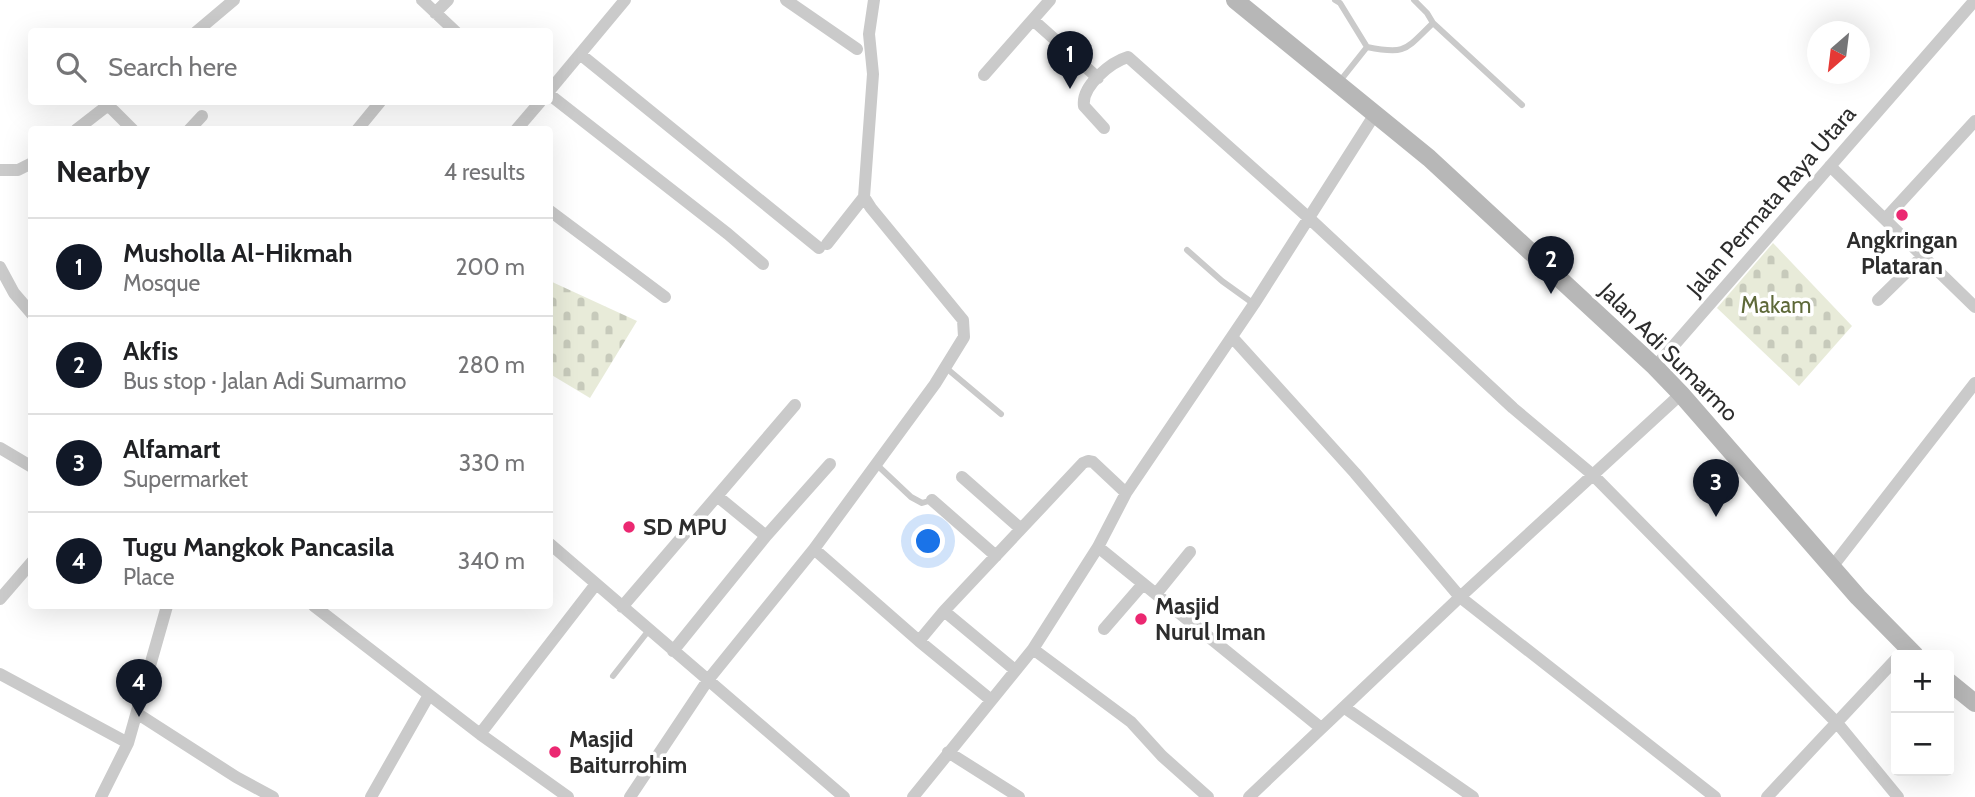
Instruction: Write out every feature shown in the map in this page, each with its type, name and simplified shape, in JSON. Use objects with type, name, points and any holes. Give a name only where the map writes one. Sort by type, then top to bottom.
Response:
[{"type":"main road","name":"Jalan Adi Sumarmo","points":[[1235,0],[1342,78],[1375,114],[1429,158],[1655,367],[1902,650]]},
{"type":"main road","points":[[1954,686],[1975,703]]},
{"type":"street","points":[[201,28],[234,0]]},
{"type":"street","points":[[422,0],[452,28]]},
{"type":"street","points":[[437,28],[448,0]]},
{"type":"street","points":[[553,86],[624,0]]},
{"type":"street","points":[[786,0],[857,49]]},
{"type":"street","points":[[580,54],[823,246],[864,197],[873,74],[869,34],[874,0]]},
{"type":"street","points":[[984,75],[1050,0]]},
{"type":"street","name":"Jalan Permata Raya Utara","points":[[1655,367],[1975,0]]},
{"type":"street","points":[[1033,20],[1098,78]]},
{"type":"street","points":[[1104,128],[1089,113],[1083,101],[1087,91],[1098,78],[1128,57],[1310,219],[1513,408],[1593,475],[1838,724],[1898,797]]},
{"type":"street","points":[[553,97],[763,264]]},
{"type":"street","points":[[81,126],[107,105]]},
{"type":"street","points":[[112,105],[130,126]]},
{"type":"street","points":[[360,126],[378,105]]},
{"type":"street","points":[[519,126],[534,105]]},
{"type":"street","points":[[913,797],[1033,649],[1098,547],[1126,494],[1310,219],[1375,114]]},
{"type":"street","points":[[193,126],[202,116]]},
{"type":"street","points":[[1885,219],[1975,121]]},
{"type":"street","points":[[1830,166],[1975,307]]},
{"type":"street","points":[[3,167],[28,167]]},
{"type":"street","points":[[630,797],[708,680],[814,549],[945,368],[964,337],[962,320],[864,197]]},
{"type":"street","points":[[553,213],[665,297]]},
{"type":"street","points":[[1878,300],[1923,256]]},
{"type":"street","points":[[0,267],[14,293],[28,309]]},
{"type":"street","points":[[1232,337],[1355,473],[1460,597],[1529,654],[1716,797]]},
{"type":"street","points":[[1832,567],[1975,383]]},
{"type":"street","points":[[1250,797],[1460,597],[1681,394]]},
{"type":"street","points":[[622,607],[795,405]]},
{"type":"street","points":[[0,448],[28,465]]},
{"type":"street","points":[[919,641],[1083,463],[1093,462],[1126,494]]},
{"type":"street","points":[[673,651],[766,536],[830,464]]},
{"type":"street","points":[[962,477],[1021,529]]},
{"type":"street","points":[[717,496],[766,536]]},
{"type":"street","points":[[932,500],[996,556]]},
{"type":"street","points":[[553,547],[844,797]]},
{"type":"street","points":[[1098,547],[1321,728]]},
{"type":"street","points":[[814,549],[991,700]]},
{"type":"street","points":[[1156,594],[1190,552]]},
{"type":"street","points":[[0,599],[28,567]]},
{"type":"street","points":[[480,734],[596,584]]},
{"type":"street","points":[[1104,629],[1143,584]]},
{"type":"street","points":[[101,797],[128,743],[166,609]]},
{"type":"street","points":[[318,609],[480,734],[568,797]]},
{"type":"street","points":[[944,611],[1015,670]]},
{"type":"street","points":[[1033,649],[1132,722],[1162,756],[1208,797]]},
{"type":"street","points":[[1768,797],[1891,669]]},
{"type":"street","points":[[0,674],[128,743]]},
{"type":"street","points":[[371,797],[429,695]]},
{"type":"street","points":[[1345,708],[1473,797]]},
{"type":"street","points":[[138,713],[236,777],[273,797]]},
{"type":"street","points":[[948,752],[1019,797]]},
{"type":"lane","points":[[1414,0],[1433,23],[1522,105]]},
{"type":"lane","points":[[1339,1],[1367,47],[1396,52],[1408,47],[1433,23]]},
{"type":"lane","points":[[1342,78],[1367,47]]},
{"type":"lane","points":[[1187,250],[1222,281],[1254,304]]},
{"type":"lane","points":[[945,368],[1001,414]]},
{"type":"lane","points":[[876,464],[911,497],[922,503],[932,500]]},
{"type":"lane","points":[[613,676],[649,630]]},
{"type":"green space","name":"Makam","points":[[1773,243],[1852,326],[1799,386],[1717,308]]},
{"type":"green space","points":[[553,282],[637,321],[590,398],[553,376]]},
{"type":"place","name":"Musholla Al-Hikmah","points":[[1070,89]]},
{"type":"place","name":"Angkringan Plataran","points":[[1902,215]]},
{"type":"place","name":"Akfis","points":[[1551,294]]},
{"type":"place","name":"Alfamart","points":[[1716,517]]},
{"type":"place","name":"SD MPU","points":[[629,527]]},
{"type":"place","name":"Masjid Nurul Iman","points":[[1141,619]]},
{"type":"place","name":"Tugu Mangkok Pancasila","points":[[139,717]]},
{"type":"place","name":"Masjid Baiturrohim","points":[[555,752]]}]
